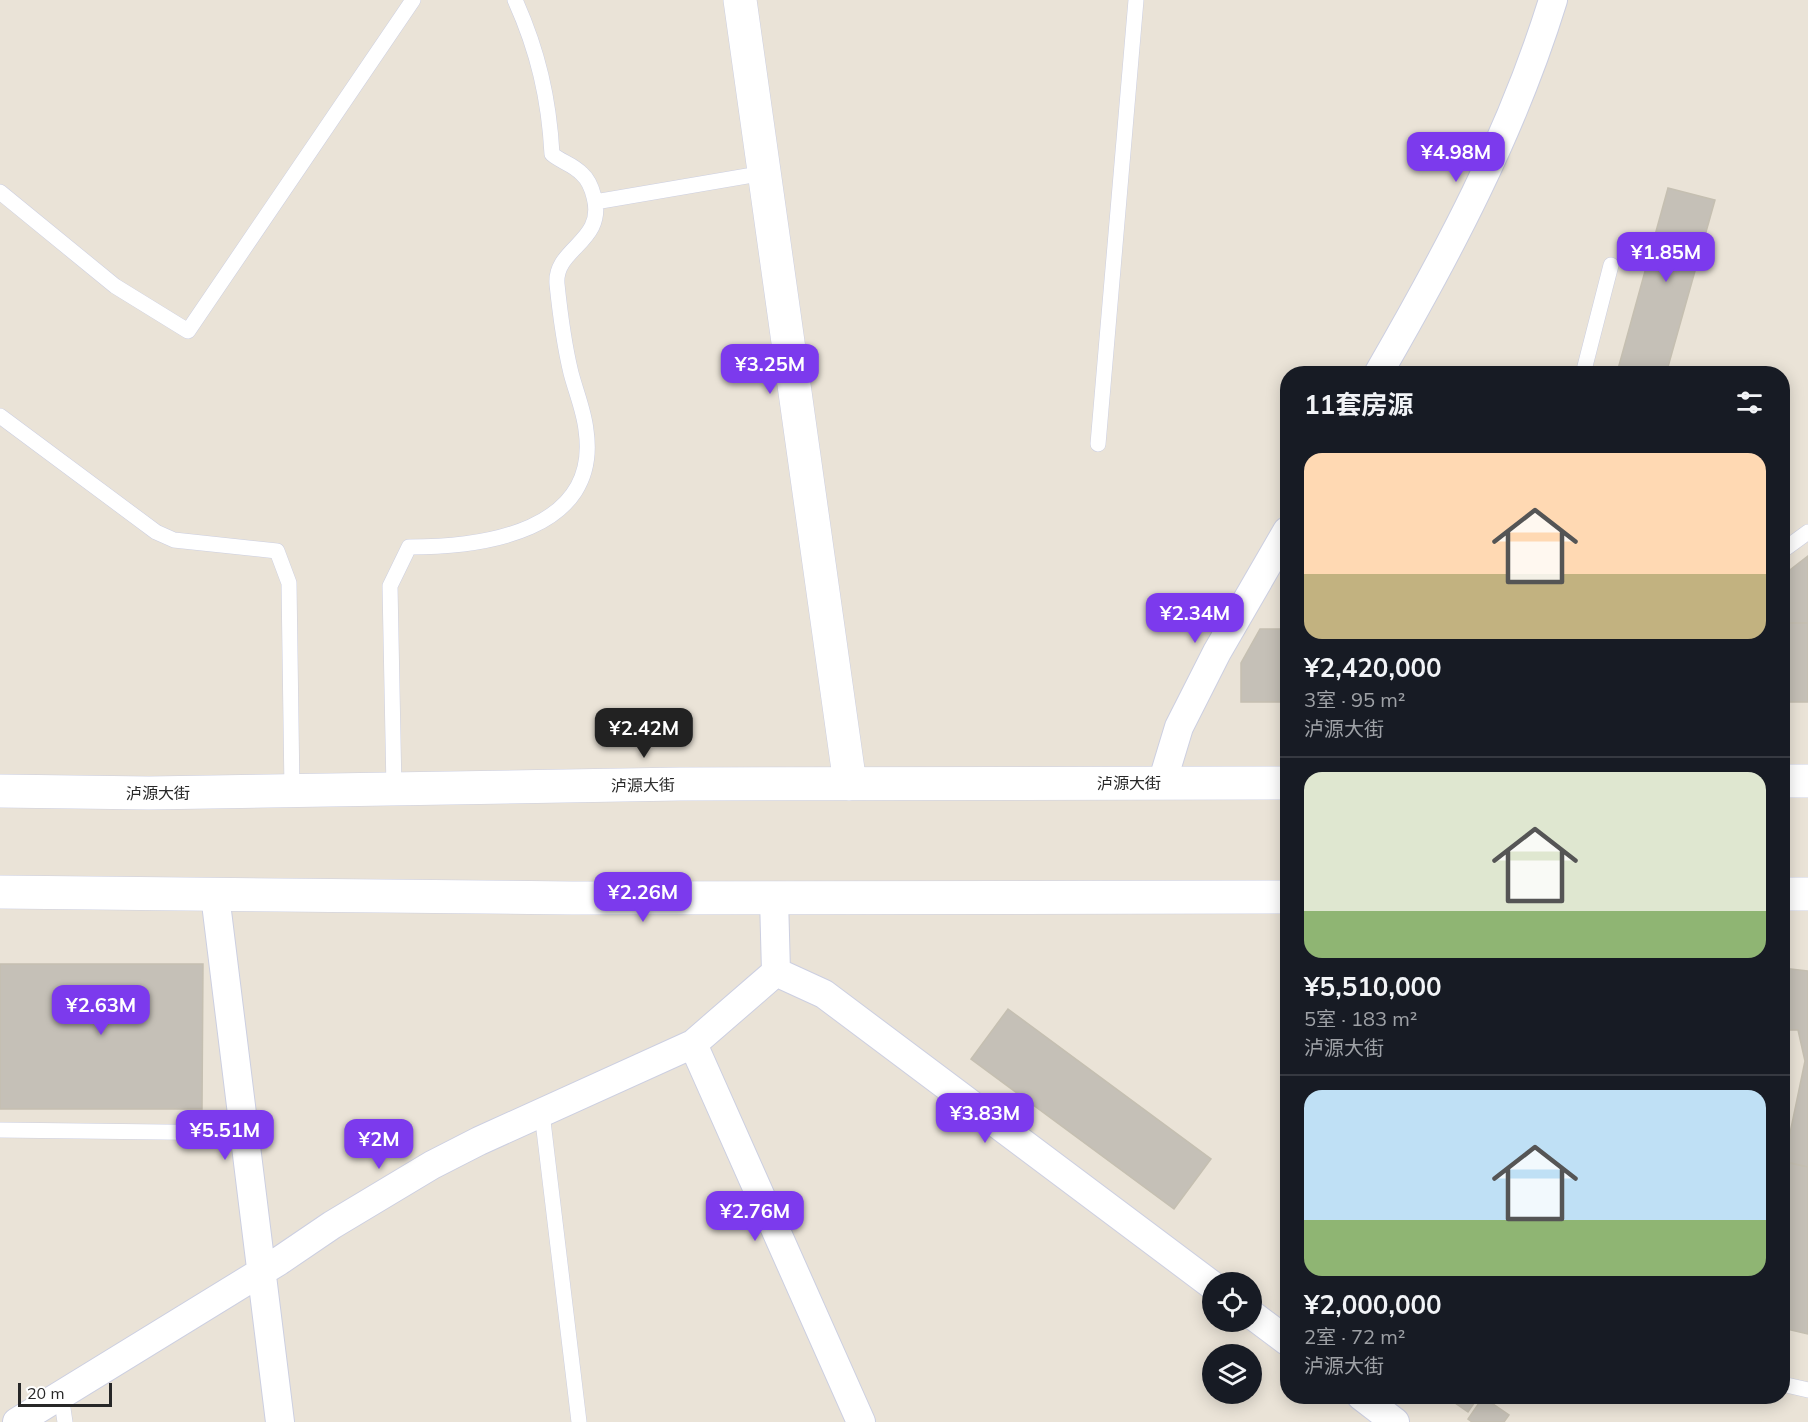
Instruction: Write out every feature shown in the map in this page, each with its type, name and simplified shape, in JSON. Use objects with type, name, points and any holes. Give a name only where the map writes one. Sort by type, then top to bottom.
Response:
[{"type":"main road","points":[[740,0],[850,784]]},
{"type":"main road","points":[[1790,781],[1808,781]]},
{"type":"main road","name":"泸源大街","points":[[0,791],[149,793],[850,784],[1280,783]]},
{"type":"main road","points":[[0,892],[774,898],[1280,897]]},
{"type":"main road","points":[[1790,894],[1808,894]]},
{"type":"street","points":[[1382,366],[1470,209],[1518,101],[1553,0]]},
{"type":"street","points":[[1162,783],[1179,727],[1217,652],[1280,543]]},
{"type":"street","points":[[215,895],[280,1422]]},
{"type":"street","points":[[774,898],[776,972]]},
{"type":"street","points":[[17,1422],[63,1408],[262,1271],[332,1225],[432,1165],[693,1044],[776,972]]},
{"type":"street","points":[[776,972],[824,994],[1202,1278]]},
{"type":"street","points":[[693,1044],[861,1422]]},
{"type":"street","points":[[1262,1322],[1280,1336]]},
{"type":"street","points":[[1371,1404],[1395,1422]]},
{"type":"lane","points":[[0,192],[115,286],[188,331],[413,0]]},
{"type":"lane","points":[[394,789],[390,586],[409,547],[475,543],[526,531],[543,523],[568,499],[584,466],[586,430],[571,371],[556,275],[566,256],[581,244],[592,228],[595,202],[584,176],[574,166],[552,154],[543,75],[531,37],[515,0]]},
{"type":"lane","points":[[1098,444],[1136,0]]},
{"type":"lane","points":[[595,202],[765,174]]},
{"type":"lane","points":[[1585,366],[1611,265]]},
{"type":"lane","points":[[0,416],[156,532],[174,540],[277,550],[289,583],[292,791]]},
{"type":"lane","points":[[1790,545],[1808,532]]},
{"type":"lane","points":[[542,1113],[579,1422]]},
{"type":"lane","points":[[0,1130],[244,1133]]},
{"type":"lane","points":[[1790,1386],[1808,1390]]},
{"type":"building","points":[[1668,188],[1715,200],[1668,366],[1619,366]]},
{"type":"building","points":[[1808,556],[1808,623],[1790,623],[1790,570]]},
{"type":"building","points":[[1790,623],[1808,623],[1808,702],[1790,702]]},
{"type":"building","points":[[1260,629],[1280,629],[1280,702],[1241,702],[1241,663]]},
{"type":"building","points":[[0,964],[203,964],[202,1109],[0,1109]]},
{"type":"building","points":[[1790,969],[1808,971],[1808,1167],[1790,1163],[1790,1133],[1805,1061],[1798,1030],[1790,1030]]},
{"type":"building","points":[[1008,1009],[1211,1159],[1174,1209],[971,1059]]},
{"type":"building","points":[[1790,1163],[1808,1167],[1808,1334],[1790,1330]]},
{"type":"building","points":[[1456,1404],[1474,1404],[1468,1412]]},
{"type":"building","points":[[1478,1404],[1493,1404],[1509,1415],[1504,1422],[1472,1422],[1468,1419]]}]
